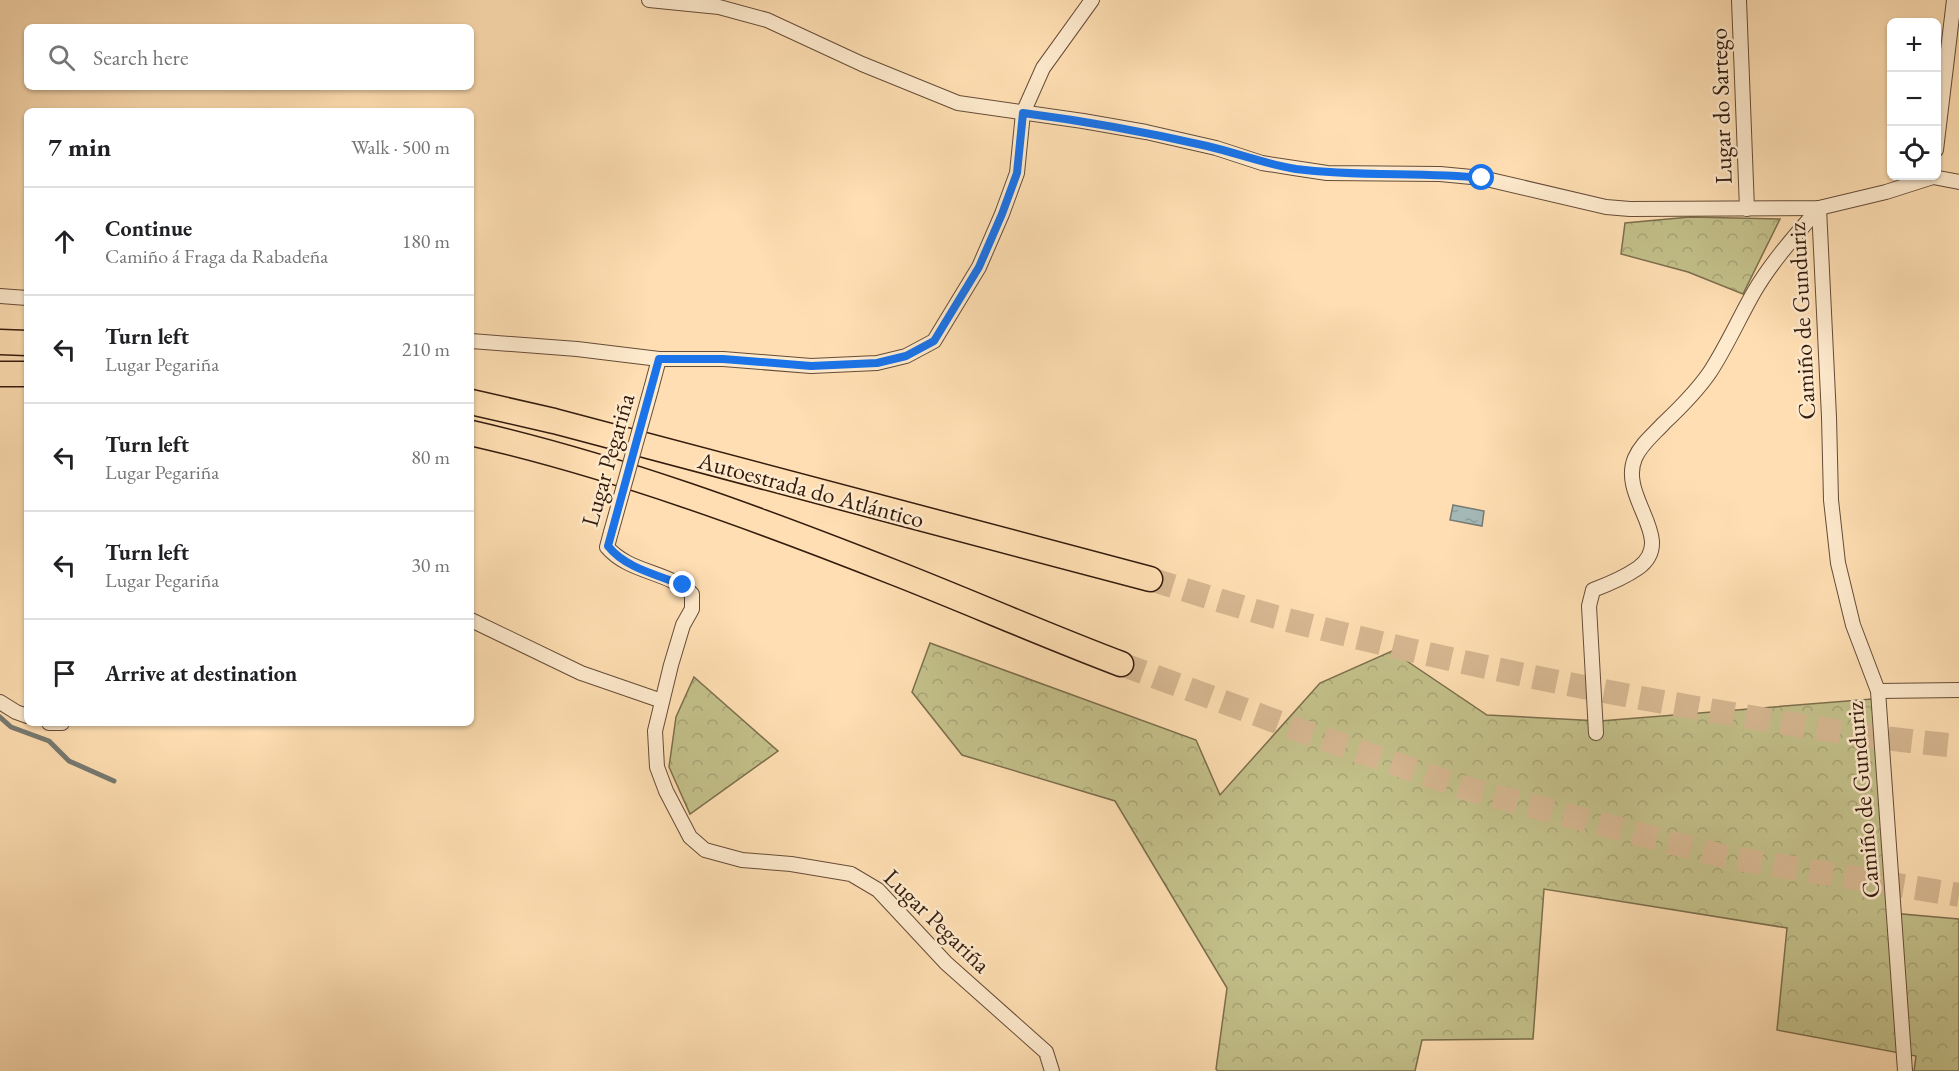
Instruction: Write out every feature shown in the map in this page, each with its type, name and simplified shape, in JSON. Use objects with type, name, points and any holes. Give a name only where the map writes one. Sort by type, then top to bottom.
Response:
[{"type":"highway","points":[[0,342],[24,343]]},
{"type":"highway","points":[[0,374],[24,374]]},
{"type":"highway","name":"Autoestrada do Atlántico","points":[[474,403],[1150,579]]},
{"type":"highway","name":"Autoestrada do Atlántico","points":[[474,434],[534,447],[685,495],[893,572],[1121,664]]},
{"type":"street","points":[[649,0],[718,8],[766,20],[862,64],[958,103],[1146,132],[1216,148],[1262,163],[1294,168],[1327,172],[1440,174],[1482,178],[1614,207],[1819,208],[1886,192],[1922,180]]},
{"type":"street","points":[[474,341],[659,359],[723,359],[811,366],[877,363],[906,356],[934,341],[979,267],[1002,214],[1017,173],[1023,113],[1043,68],[1092,0]]},
{"type":"street","name":"Lugar do Sartego","points":[[1739,0],[1747,209]]},
{"type":"street","points":[[1939,126],[1954,0]]},
{"type":"street","points":[[1941,178],[1959,182]]},
{"type":"street","points":[[1596,734],[1590,597],[1593,590],[1640,567],[1652,547],[1653,536],[1631,482],[1631,469],[1636,456],[1648,440],[1692,395],[1710,371],[1756,290],[1788,243],[1819,208]]},
{"type":"street","name":"Camiño de Gunduriz","points":[[1819,208],[1831,500],[1838,563],[1853,625],[1878,691],[1905,1071]]},
{"type":"street","points":[[0,296],[24,298]]},
{"type":"street","name":"Lugar Pegariña","points":[[659,359],[608,546],[626,563],[683,585],[692,594],[692,609],[683,626],[655,731],[657,767],[666,791],[690,837],[705,850],[742,860],[791,864],[851,874],[878,890],[946,963],[1046,1052],[1052,1071]]},
{"type":"street","points":[[474,621],[581,674],[662,701]]},
{"type":"street","points":[[1878,691],[1959,690]]},
{"type":"street","points":[[0,702],[24,715]]},
{"type":"green space","points":[[1690,217],[1780,219],[1743,294],[1688,272],[1621,254],[1625,223]]},
{"type":"green space","points":[[930,643],[1196,740],[1220,795],[1320,683],[1392,651],[1487,715],[1600,721],[1872,699],[1891,913],[1959,919],[1959,1071],[1914,1071],[1916,1056],[1777,1030],[1787,928],[1544,889],[1533,1039],[1422,1040],[1415,1071],[1218,1071],[1216,1069],[1227,988],[1115,801],[962,755],[912,692]]},
{"type":"green space","points":[[694,677],[778,751],[690,814],[669,767],[676,717]]},
{"type":"water","points":[[1453,505],[1484,511],[1482,526],[1450,520]]},
{"type":"waterway","points":[[0,717],[11,727],[49,741],[69,761],[114,781]]},
{"type":"tunnel","points":[[1150,579],[1331,631],[1553,681],[1810,727],[1959,746]]},
{"type":"tunnel","points":[[1121,664],[1310,734],[1468,789],[1726,857],[1959,895]]},
{"type":"route","points":[[683,585],[626,563],[608,546],[659,359],[723,359],[811,366],[877,363],[906,356],[934,341],[979,267],[1002,214],[1017,173],[1023,113],[1146,132],[1216,148],[1262,163],[1294,168],[1327,172],[1440,174],[1482,178]]}]
